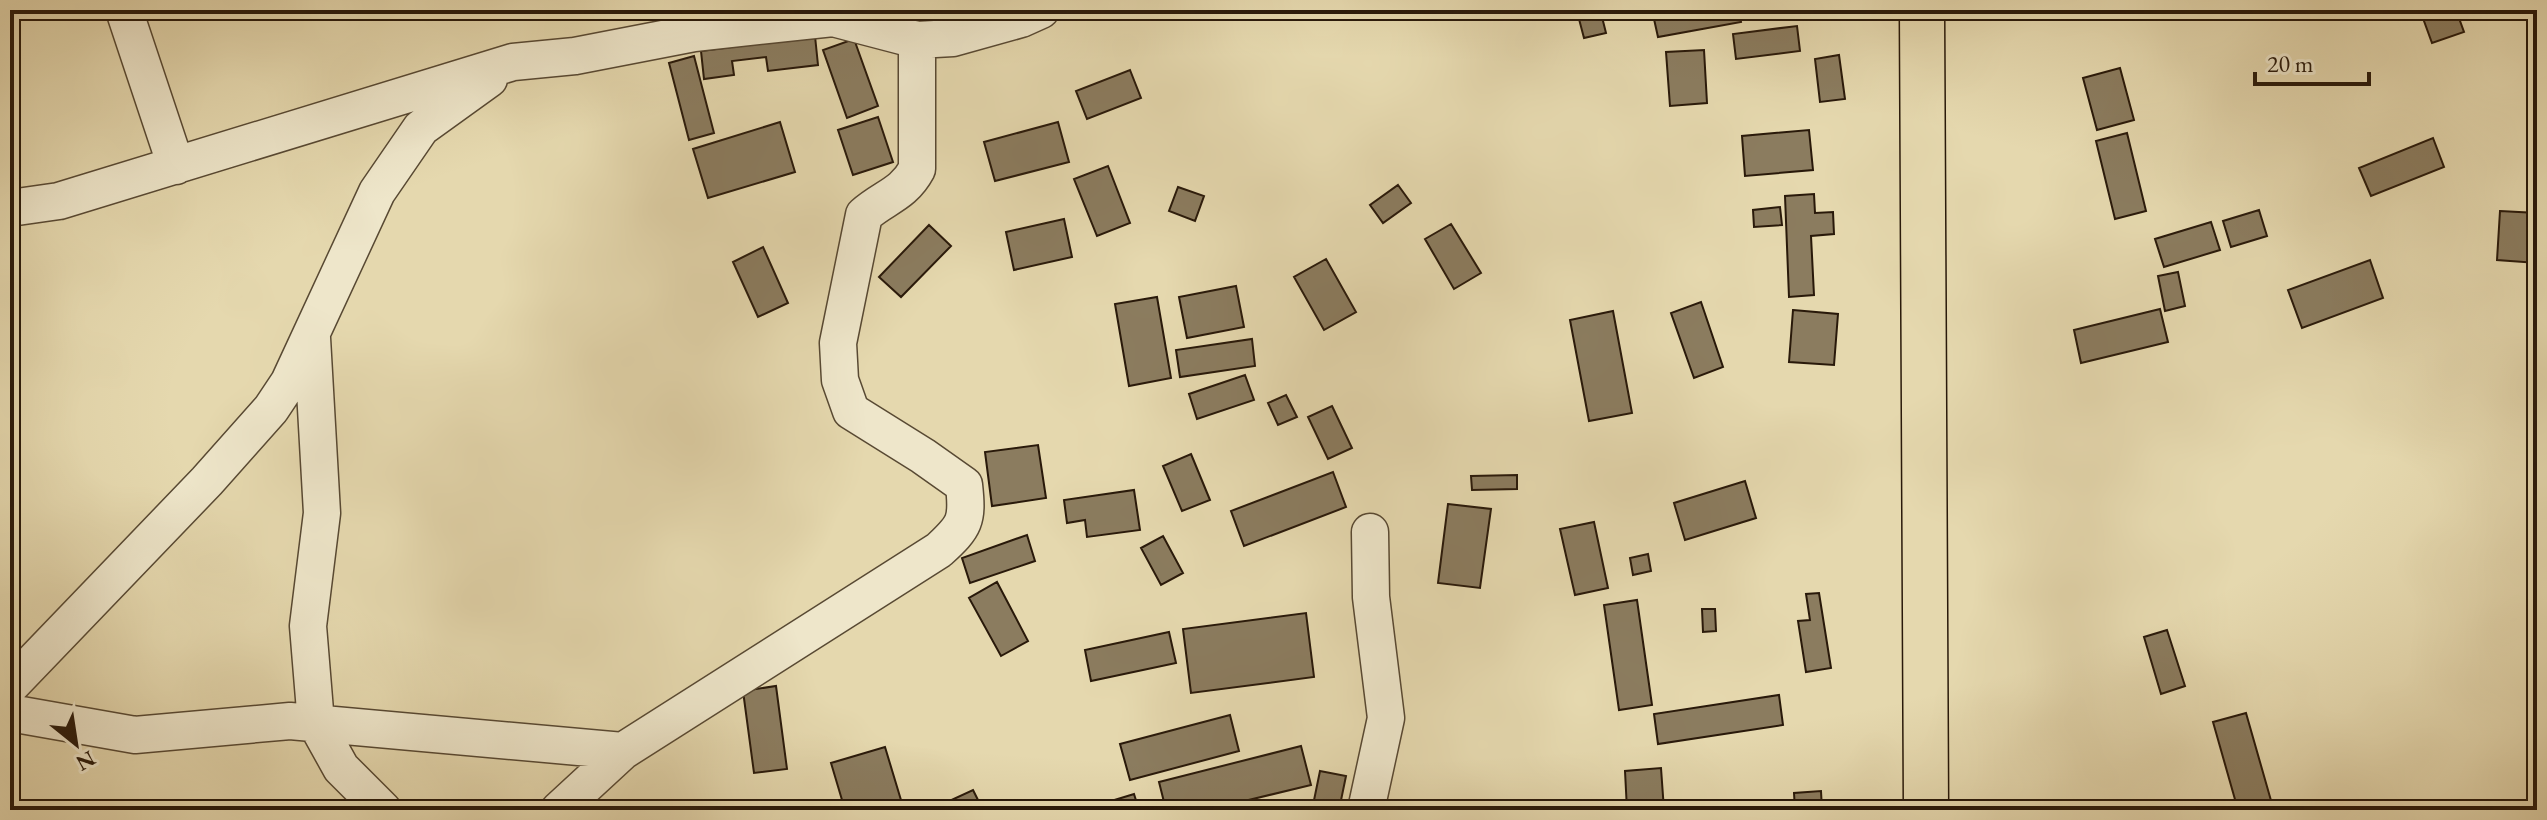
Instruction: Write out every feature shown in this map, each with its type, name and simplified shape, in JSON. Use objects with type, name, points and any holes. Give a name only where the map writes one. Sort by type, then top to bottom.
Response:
[{"type":"main road","points":[[1922,10],[1926,810]]},
{"type":"street","points":[[124,10],[176,166]]},
{"type":"street","points":[[10,208],[59,201],[513,62],[575,56],[694,33],[833,18],[917,40],[953,38],[1021,19],[1041,10]]},
{"type":"street","points":[[559,810],[623,751],[939,550],[961,530],[966,508],[964,485],[851,411],[840,380],[838,343],[864,215],[908,185],[917,169],[917,40]]},
{"type":"street","points":[[10,686],[207,481],[271,409],[289,382],[377,192],[421,128],[513,62]]},
{"type":"street","points":[[312,333],[322,513],[308,626],[316,723],[341,768],[383,810]]},
{"type":"street","points":[[1366,810],[1386,718],[1371,597],[1370,532]]},
{"type":"street","points":[[10,713],[135,735],[290,721],[623,751]]},
{"type":"building","points":[[1652,10],[1739,10],[1741,22],[1658,37]]},
{"type":"building","points":[[2420,10],[2456,10],[2464,32],[2432,43]]},
{"type":"building","points":[[1601,13],[1606,33],[1584,38],[1579,19]]},
{"type":"building","points":[[1797,26],[1800,51],[1736,59],[1733,34]]},
{"type":"building","points":[[815,36],[818,65],[768,71],[766,57],[732,61],[734,75],[704,79],[701,51]]},
{"type":"building","points":[[854,39],[878,106],[847,118],[823,50]]},
{"type":"building","points":[[1704,50],[1707,103],[1670,106],[1666,52]]},
{"type":"building","points":[[1839,55],[1845,99],[1820,102],[1815,59]]},
{"type":"building","points":[[694,56],[714,133],[689,140],[669,63]]},
{"type":"building","points":[[2120,68],[2134,120],[2097,130],[2083,78]]},
{"type":"building","points":[[1130,70],[1141,98],[1087,119],[1076,91]]},
{"type":"building","points":[[878,117],[893,162],[853,175],[838,130]]},
{"type":"building","points":[[780,122],[795,172],[708,198],[693,149]]},
{"type":"building","points":[[1058,122],[1069,162],[995,181],[984,142]]},
{"type":"building","points":[[1809,130],[1813,170],[1745,176],[1742,136]]},
{"type":"building","points":[[2127,133],[2146,211],[2115,219],[2096,141]]},
{"type":"building","points":[[2433,138],[2444,167],[2371,196],[2359,168]]},
{"type":"building","points":[[1108,166],[1130,223],[1097,236],[1074,179]]},
{"type":"building","points":[[1398,185],[1411,203],[1383,223],[1370,205]]},
{"type":"building","points":[[1178,187],[1204,196],[1195,221],[1169,211]]},
{"type":"building","points":[[1814,194],[1815,213],[1833,212],[1834,234],[1811,236],[1814,295],[1789,297],[1785,196]]},
{"type":"building","points":[[1780,207],[1782,225],[1754,227],[1753,210]]},
{"type":"building","points":[[2259,210],[2267,236],[2231,247],[2223,221]]},
{"type":"building","points":[[2500,211],[2537,213],[2537,263],[2497,260]]},
{"type":"building","points":[[1064,219],[1072,257],[1014,270],[1006,232]]},
{"type":"building","points":[[2211,222],[2220,250],[2164,267],[2155,239]]},
{"type":"building","points":[[1451,224],[1481,273],[1454,289],[1425,239]]},
{"type":"building","points":[[929,225],[951,246],[901,297],[879,277]]},
{"type":"building","points":[[763,247],[788,303],[758,317],[733,262]]},
{"type":"building","points":[[1326,259],[1356,312],[1324,330],[1294,277]]},
{"type":"building","points":[[2370,260],[2383,298],[2302,328],[2288,290]]},
{"type":"building","points":[[2178,272],[2185,306],[2165,311],[2158,276]]},
{"type":"building","points":[[1236,286],[1244,327],[1187,338],[1179,297]]},
{"type":"building","points":[[1157,297],[1171,378],[1129,386],[1115,304]]},
{"type":"building","points":[[1701,302],[1723,367],[1694,378],[1671,313]]},
{"type":"building","points":[[2160,309],[2168,342],[2081,363],[2074,330]]},
{"type":"building","points":[[1793,310],[1838,314],[1834,365],[1789,362]]},
{"type":"building","points":[[1613,311],[1632,413],[1589,421],[1570,320]]},
{"type":"building","points":[[1252,339],[1255,366],[1180,377],[1176,350]]},
{"type":"building","points":[[1245,375],[1254,400],[1197,419],[1189,394]]},
{"type":"building","points":[[1286,395],[1297,417],[1278,425],[1268,403]]},
{"type":"building","points":[[1332,406],[1352,448],[1328,459],[1308,417]]},
{"type":"building","points":[[1038,445],[1046,498],[992,506],[985,452]]},
{"type":"building","points":[[1191,454],[1210,500],[1182,511],[1163,466]]},
{"type":"building","points":[[1333,472],[1346,507],[1244,546],[1231,511]]},
{"type":"building","points":[[1517,475],[1517,489],[1472,490],[1471,476]]},
{"type":"building","points":[[1745,481],[1756,518],[1685,540],[1674,503]]},
{"type":"building","points":[[1134,490],[1140,530],[1087,537],[1085,520],[1067,523],[1064,500]]},
{"type":"building","points":[[1448,504],[1491,509],[1480,588],[1438,583]]},
{"type":"building","points":[[1594,522],[1608,588],[1575,595],[1560,529]]},
{"type":"building","points":[[1027,535],[1035,561],[970,583],[962,558]]},
{"type":"building","points":[[1163,536],[1183,573],[1161,585],[1141,548]]},
{"type":"building","points":[[1648,554],[1651,571],[1633,575],[1630,558]]},
{"type":"building","points":[[997,582],[1028,641],[1001,656],[969,598]]},
{"type":"building","points":[[1819,593],[1831,668],[1806,672],[1798,621],[1810,620],[1806,594]]},
{"type":"building","points":[[1637,600],[1652,705],[1619,710],[1604,605]]},
{"type":"building","points":[[1702,609],[1715,609],[1716,631],[1703,632]]},
{"type":"building","points":[[1306,613],[1314,677],[1191,693],[1183,629]]},
{"type":"building","points":[[2167,630],[2185,686],[2161,694],[2144,637]]},
{"type":"building","points":[[1169,632],[1176,663],[1091,681],[1085,650]]},
{"type":"building","points":[[776,686],[787,769],[754,773],[743,691]]},
{"type":"building","points":[[1779,695],[1783,725],[1658,744],[1654,714]]},
{"type":"building","points":[[2246,713],[2272,804],[2238,810],[2213,722]]},
{"type":"building","points":[[1230,715],[1239,751],[1130,780],[1120,744]]},
{"type":"building","points":[[1301,746],[1311,785],[1207,810],[1166,810],[1159,782]]},
{"type":"building","points":[[885,747],[904,810],[845,810],[831,763]]},
{"type":"building","points":[[1661,768],[1664,810],[1627,810],[1625,771]]},
{"type":"building","points":[[1320,771],[1346,776],[1339,810],[1312,810]]},
{"type":"building","points":[[973,790],[983,810],[950,810],[947,802]]},
{"type":"building","points":[[1821,791],[1822,810],[1795,810],[1794,793]]},
{"type":"building","points":[[1134,794],[1139,810],[1111,810],[1108,802]]},
{"type":"building","points":[[1309,803],[1310,810],[1258,810]]}]
